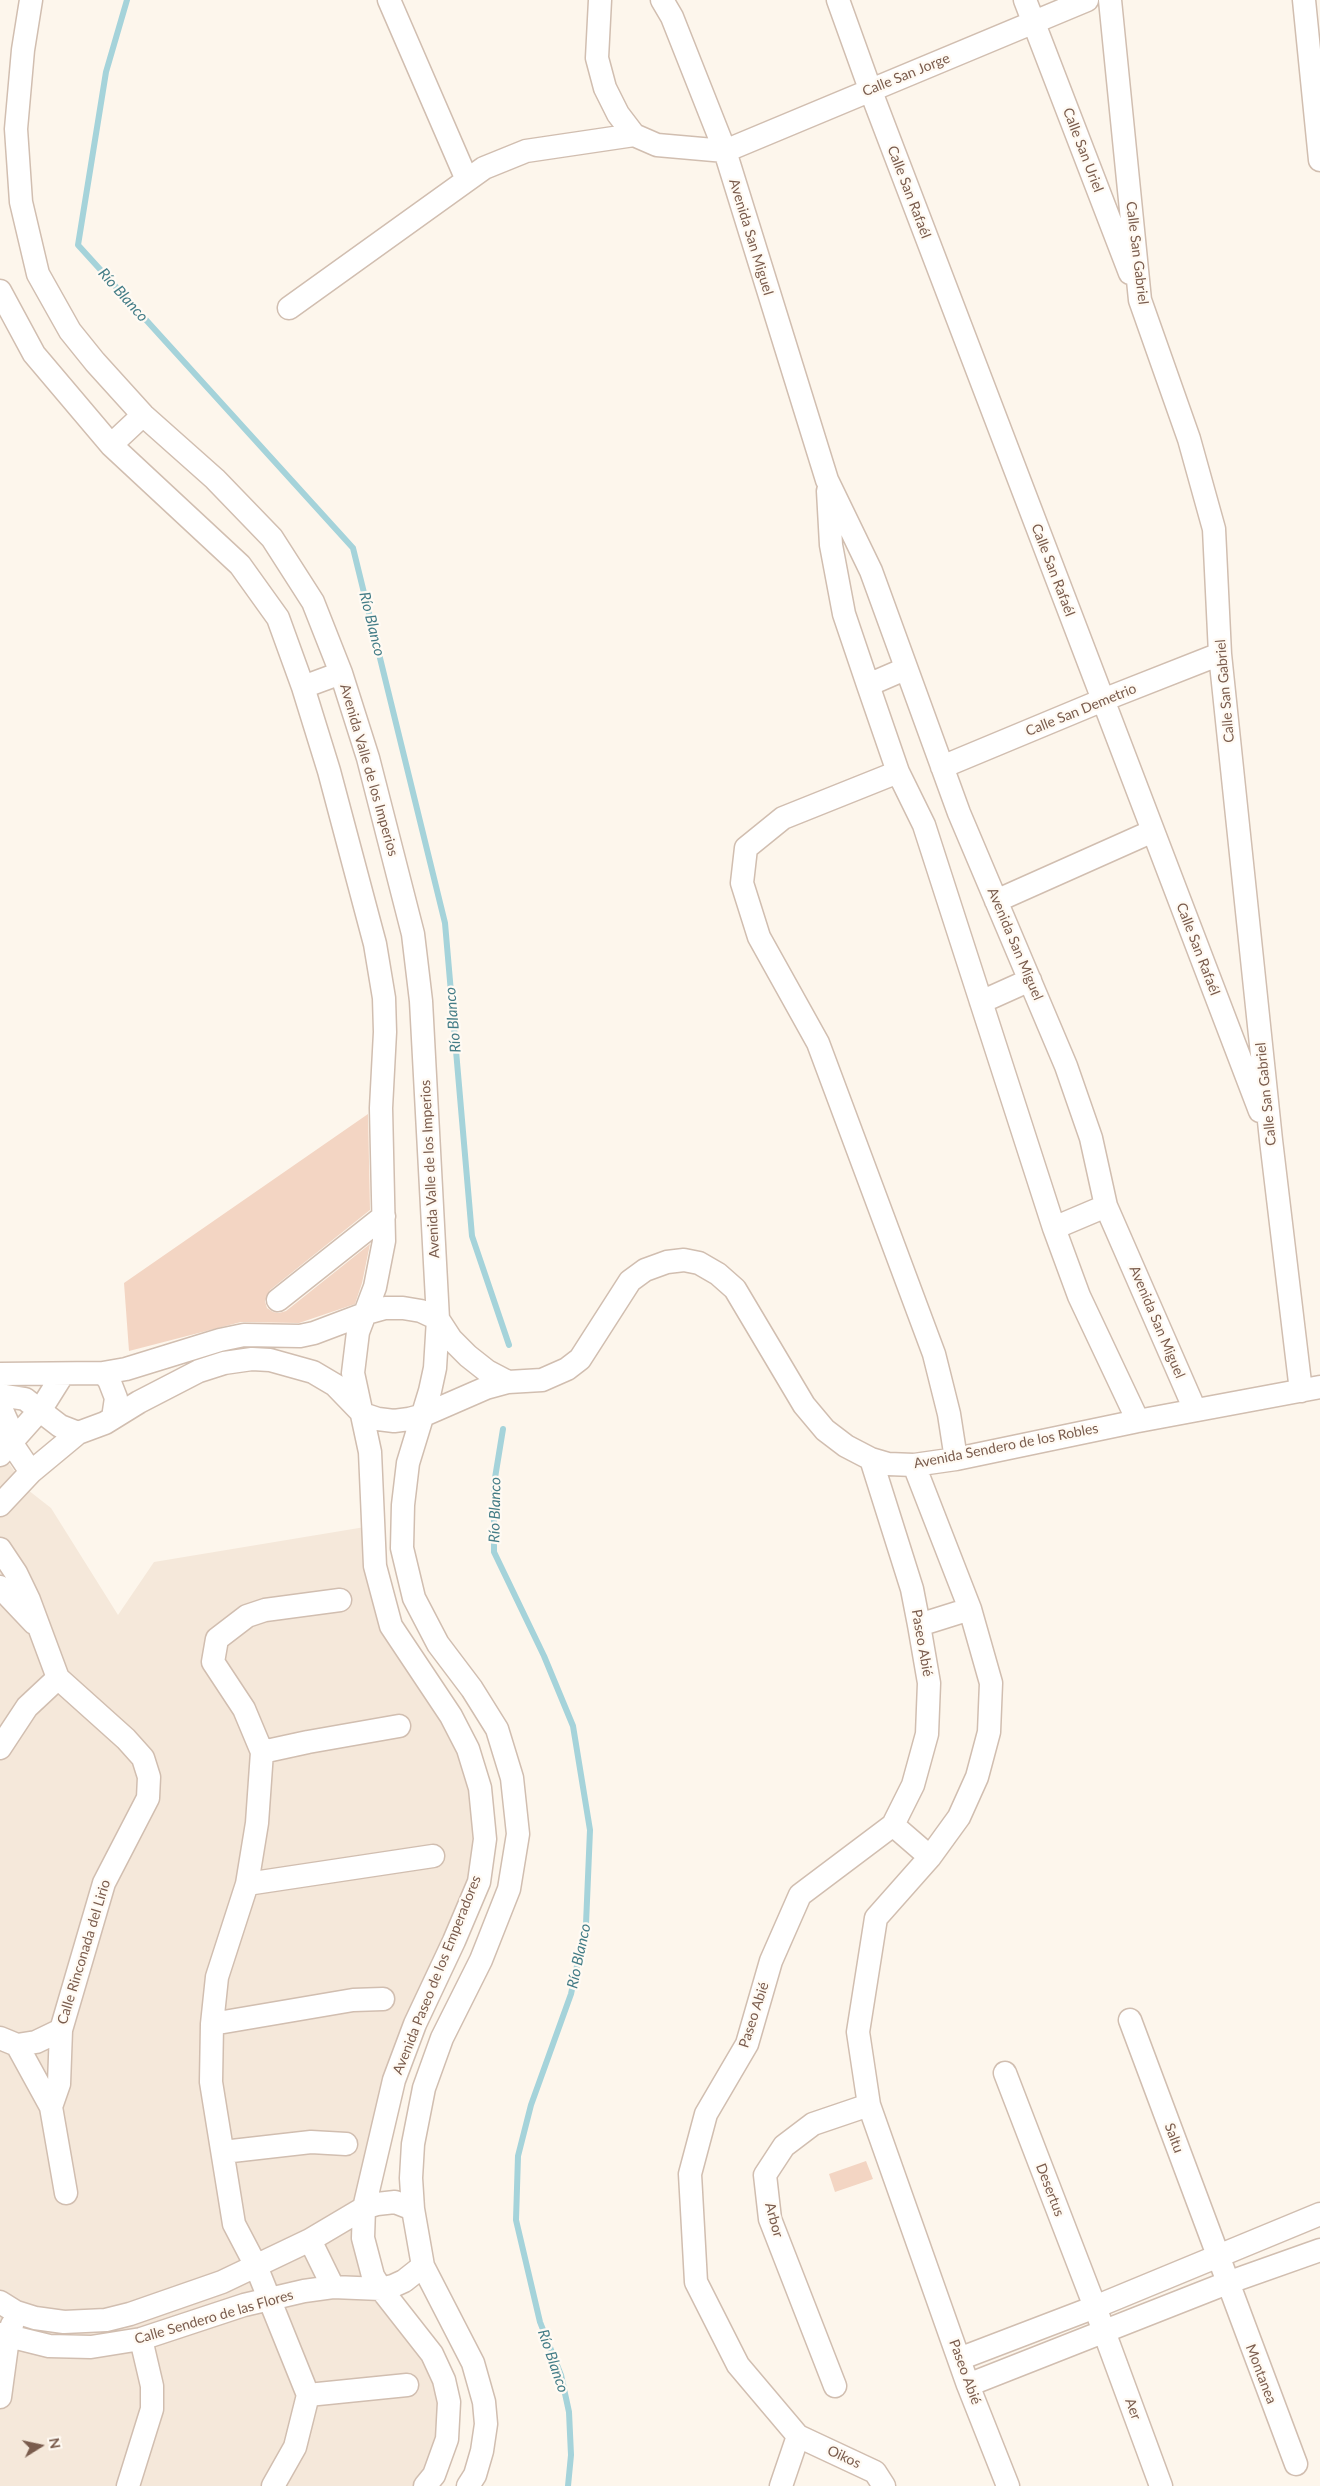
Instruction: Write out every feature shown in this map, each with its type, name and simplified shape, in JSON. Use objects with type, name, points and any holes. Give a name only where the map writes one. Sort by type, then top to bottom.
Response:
[{"type":"street","name":"Avenida Valle de los Imperios","points":[[31,0],[23,50],[16,129],[21,202],[38,274],[70,331],[95,362],[144,415],[215,479],[272,538],[314,602],[341,673],[368,758],[413,934],[421,1002],[438,1319]]},
{"type":"street","points":[[389,0],[467,180]]},
{"type":"street","points":[[600,0],[597,58],[605,88],[618,114],[634,135],[657,145],[725,151]]},
{"type":"street","name":"Avenida San Miguel","points":[[662,0],[672,17],[725,151],[827,480],[871,571],[905,669],[959,813],[1066,1066],[1088,1129],[1106,1206],[1195,1410]]},
{"type":"street","name":"Calle San Rafaél","points":[[838,0],[870,89],[1271,1140]]},
{"type":"street","name":"Calle San Uriel","points":[[1025,0],[1140,300]]},
{"type":"street","name":"Calle San Jorge","points":[[725,151],[1087,0]]},
{"type":"street","name":"Calle San Gabriel","points":[[1110,0],[1140,300],[1189,439],[1214,529],[1220,654],[1271,1140],[1311,1389]]},
{"type":"street","points":[[1304,0],[1320,160]]},
{"type":"street","points":[[289,308],[484,168],[526,151],[634,135]]},
{"type":"street","points":[[0,291],[34,354],[112,445],[240,565],[278,618],[303,686],[360,886],[375,944],[384,998],[385,1032],[380,1115],[384,1216],[381,1265],[367,1312]]},
{"type":"street","points":[[112,445],[144,415]]},
{"type":"street","name":"Avenida San Miguel","points":[[827,480],[831,545],[844,614],[898,772],[924,825],[1054,1228],[1080,1296],[1138,1421]]},
{"type":"street","name":"Calle San Demetrio","points":[[942,767],[1220,654]]},
{"type":"street","points":[[868,685],[905,669]]},
{"type":"street","points":[[303,686],[341,673]]},
{"type":"street","points":[[898,772],[783,818],[746,848],[742,883],[759,937],[818,1043],[934,1354],[950,1414],[956,1459]]},
{"type":"street","points":[[924,825],[959,813]]},
{"type":"street","points":[[996,901],[1152,831]]},
{"type":"street","points":[[981,1002],[1030,980]]},
{"type":"street","points":[[1054,1228],[1106,1206]]},
{"type":"street","points":[[278,1300],[384,1216]]},
{"type":"street","name":"Avenida Sendero de los Robles","points":[[363,1414],[378,1419],[394,1421],[424,1415],[465,1396],[508,1382],[542,1380],[567,1368],[580,1359],[630,1281],[645,1270],[667,1262],[684,1260],[699,1263],[718,1274],[735,1289],[804,1404],[825,1430],[846,1446],[871,1459],[888,1464],[914,1465],[956,1459],[1138,1421],[1311,1389]]},
{"type":"street","points":[[0,1374],[103,1373],[142,1365],[244,1335],[300,1336],[314,1333],[367,1312],[385,1308],[403,1308],[421,1312],[438,1319],[451,1339],[468,1356],[487,1371],[508,1382]]},
{"type":"street","name":"Avenida Paseo de los Emperadores","points":[[367,1312],[357,1338],[353,1373],[370,1452],[372,1531],[375,1566],[381,1593],[391,1626],[451,1716],[468,1749],[480,1788],[485,1839],[479,1882],[454,1942],[415,2024],[394,2080],[364,2208],[363,2238],[369,2266],[381,2289],[432,2354],[444,2380],[448,2402],[447,2439],[434,2475],[425,2486]]},
{"type":"street","name":"Avenida Paseo de los Emperadores","points":[[438,1319],[435,1368],[424,1415],[408,1463],[403,1505],[402,1548],[414,1598],[438,1644],[472,1689],[497,1729],[512,1778],[518,1834],[508,1889],[481,1960],[442,2038],[424,2088],[413,2144],[411,2178],[413,2209],[423,2266],[473,2363],[484,2402],[486,2424],[482,2451],[475,2475],[468,2486]]},
{"type":"street","points":[[0,1504],[31,1472],[78,1433],[93,1429],[199,1371],[224,1362],[252,1359],[286,1363],[313,1372],[335,1385],[363,1414]]},
{"type":"street","points":[[103,1373],[109,1380],[116,1398],[113,1418]]},
{"type":"street","points":[[5,1448],[41,1410],[63,1374]]},
{"type":"street","points":[[0,1395],[26,1399],[60,1426],[78,1433]]},
{"type":"street","points":[[0,1406],[9,1426],[5,1448]]},
{"type":"street","points":[[5,1448],[31,1472]]},
{"type":"street","name":"Paseo Abié","points":[[798,2436],[738,2365],[696,2282],[690,2174],[706,2114],[747,2044],[771,1961],[800,1895],[893,1825],[913,1784],[927,1734],[929,1683],[920,1624],[912,1589],[871,1459]]},
{"type":"street","name":"Paseo Abié","points":[[914,1465],[970,1609],[991,1683],[988,1732],[978,1777],[959,1817],[930,1857],[876,1918],[858,2032],[869,2105],[968,2386],[1008,2486]]},
{"type":"street","name":"Calle Rinconada del Lirio","points":[[0,1549],[20,1582],[58,1678],[126,1739],[144,1758],[150,1777],[148,1798],[104,1883],[61,2030],[36,2042],[8,2041]]},
{"type":"street","name":"Calle Rinconada del Lirio","points":[[0,1587],[38,1627]]},
{"type":"street","points":[[273,2486],[295,2447],[308,2395],[256,2266],[234,2224],[211,2082],[212,2024],[217,1977],[247,1884],[256,1823],[262,1752],[244,1709],[213,1662],[217,1639],[247,1616],[265,1610],[340,1600]]},
{"type":"street","points":[[920,1624],[970,1609]]},
{"type":"street","points":[[0,1748],[27,1707],[58,1678]]},
{"type":"street","points":[[262,1752],[398,1726]]},
{"type":"street","points":[[893,1825],[930,1857]]},
{"type":"street","points":[[247,1884],[434,1856]]},
{"type":"street","points":[[212,2024],[353,2000],[383,1999]]},
{"type":"street","name":"Saltu","points":[[1130,2020],[1227,2283]]},
{"type":"street","points":[[51,2107],[59,2084],[61,2030]]},
{"type":"street","points":[[8,2041],[51,2107],[66,2193]]},
{"type":"street","name":"Desertus","points":[[1005,2074],[1104,2332]]},
{"type":"street","name":"Arbor","points":[[835,2386],[770,2219],[765,2175],[784,2146],[813,2124],[869,2105]]},
{"type":"street","points":[[223,2152],[311,2142],[346,2144]]},
{"type":"street","name":"Calle Sendero de las Flores","points":[[8,2307],[34,2318],[64,2322],[106,2320],[130,2314],[222,2282],[310,2240],[364,2208],[395,2202],[413,2209]]},
{"type":"street","points":[[960,2359],[1320,2214]]},
{"type":"street","points":[[310,2240],[333,2287]]},
{"type":"street","points":[[968,2386],[1227,2283],[1320,2250]]},
{"type":"street","name":"Calle Sendero de las Flores","points":[[4,2336],[49,2346],[91,2347],[141,2340],[268,2299],[333,2287],[381,2289],[404,2281],[423,2266]]},
{"type":"street","name":"Montanea","points":[[1227,2283],[1296,2464]]},
{"type":"street","points":[[0,2398],[8,2307]]},
{"type":"street","name":"Aer","points":[[1104,2332],[1161,2486]]},
{"type":"street","points":[[128,2486],[152,2409],[152,2386],[141,2340]]},
{"type":"street","points":[[308,2395],[407,2384]]},
{"type":"street","points":[[781,2486],[798,2436]]},
{"type":"street","name":"Oikos","points":[[798,2436],[875,2472],[884,2486]]},
{"type":"shaded area","points":[[0,1427],[5,1458],[28,1490],[51,1508],[118,1615],[154,1562],[365,1527],[421,1680],[476,1786],[475,1881],[392,2079],[357,2245],[438,2383],[446,2424],[422,2486],[0,2486]]},
{"type":"building","points":[[368,1114],[370,1210],[270,1290],[265,1301],[267,1308],[273,1312],[286,1311],[370,1244],[362,1283],[355,1304],[299,1323],[241,1322],[129,1351],[124,1283]]},
{"type":"building","points":[[866,2161],[873,2179],[835,2192],[829,2174]]},
{"type":"waterway","name":"Río Blanco","points":[[127,0],[106,72],[78,245],[353,548],[445,923],[472,1236],[509,1345]]},
{"type":"waterway","name":"Río Blanco","points":[[503,1429],[494,1484],[494,1552],[544,1656],[573,1726],[590,1830],[586,1924],[571,1994],[531,2105],[518,2156],[516,2220],[540,2322],[561,2375],[569,2412],[571,2455],[568,2486]]}]
